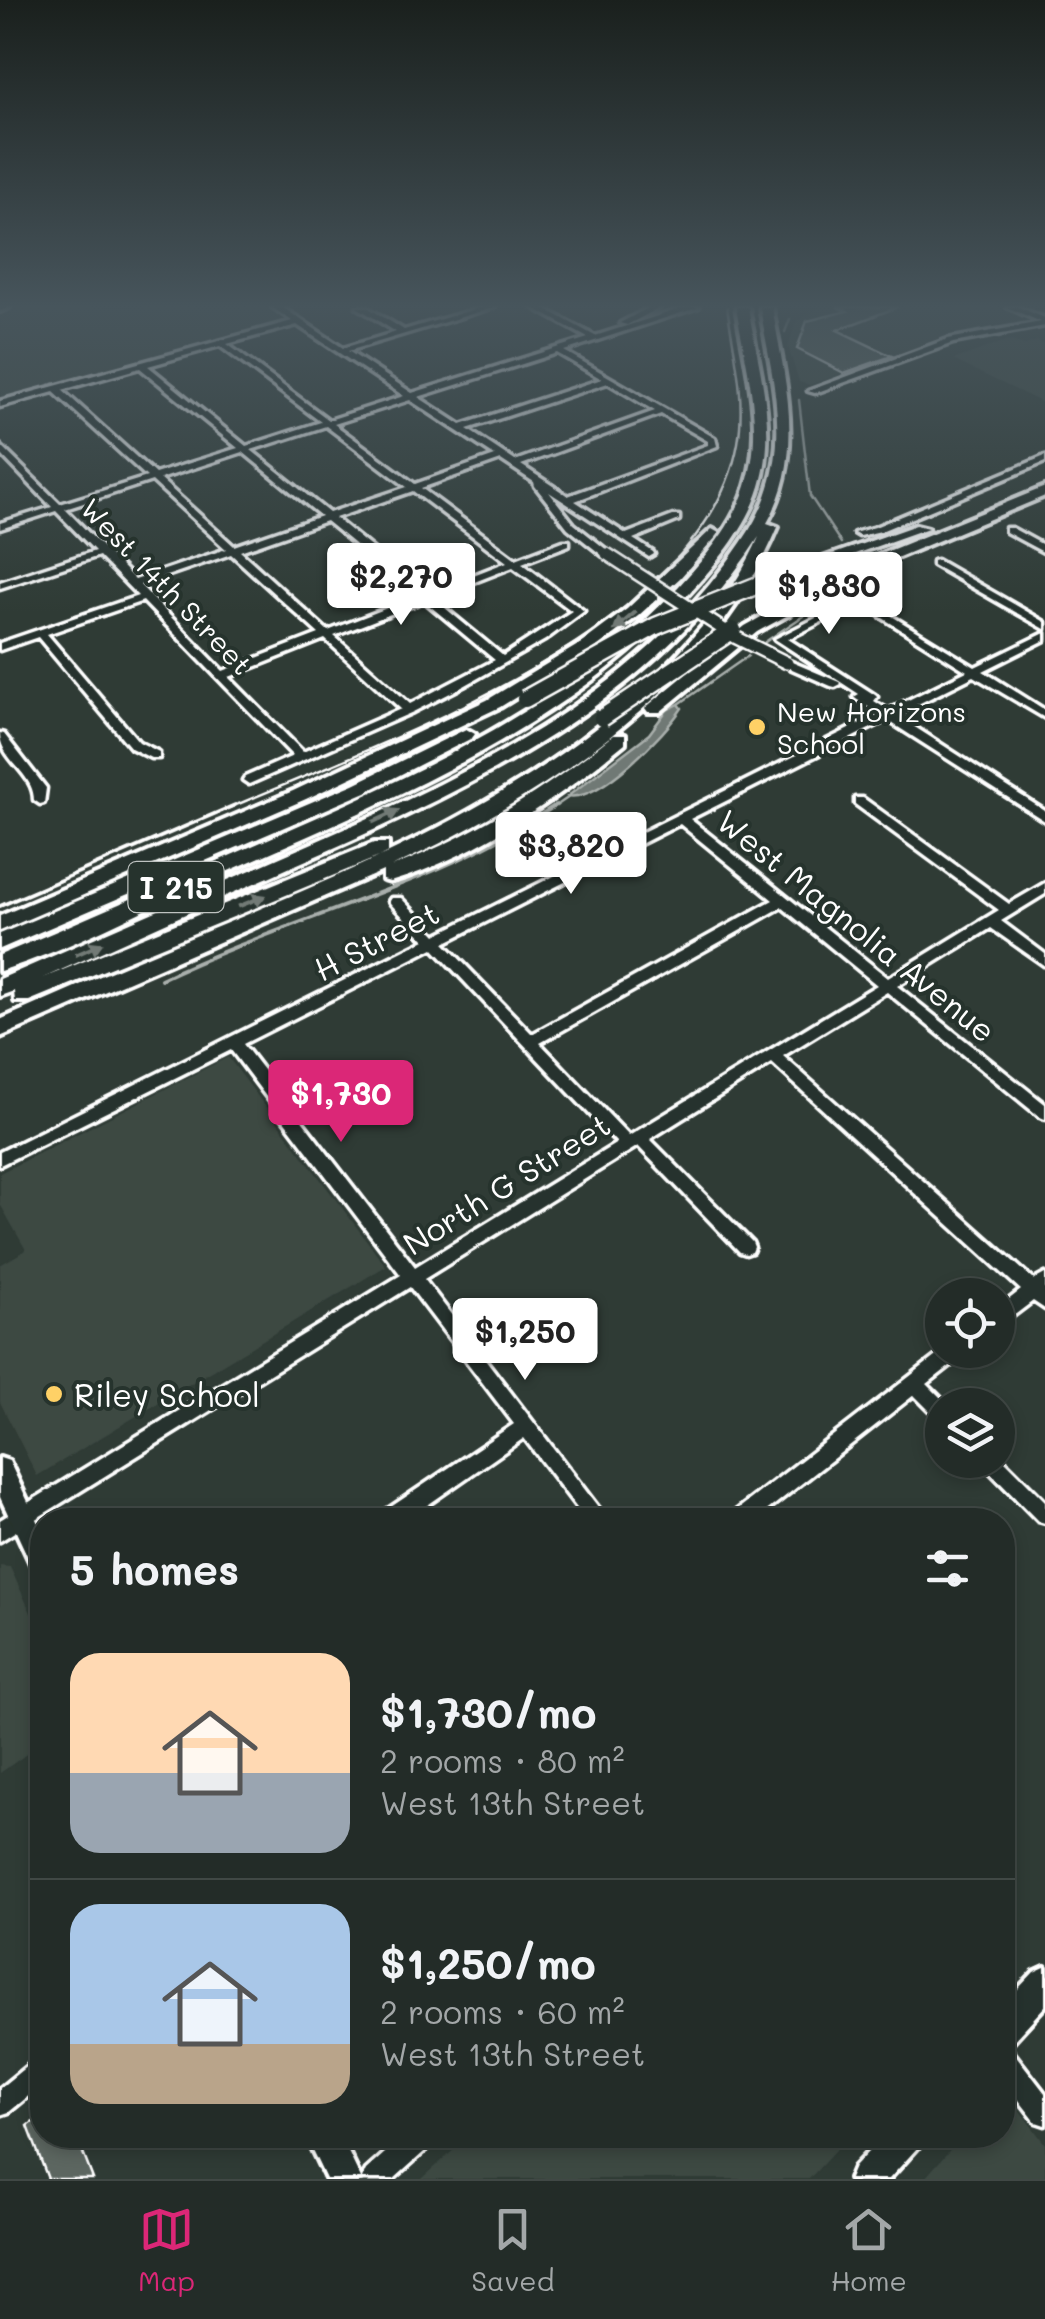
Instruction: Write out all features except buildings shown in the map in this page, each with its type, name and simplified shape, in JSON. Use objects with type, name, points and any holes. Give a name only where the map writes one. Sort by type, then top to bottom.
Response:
[{"type":"highway","name":"I 215","points":[[0,964],[379,798],[502,732],[619,656],[670,609],[717,551],[745,505],[760,461],[759,409]]},
{"type":"highway","name":"I 215","points":[[0,988],[419,801],[537,738],[627,675],[686,622],[721,583],[770,506],[782,460],[785,409]]},
{"type":"highway","points":[[0,942],[360,788],[474,730],[656,626],[788,573],[928,526],[1045,478]]},
{"type":"highway","points":[[0,1004],[412,835],[536,765],[732,630],[870,564],[1045,491]]},
{"type":"highway","points":[[5,922],[300,796],[466,719],[598,642],[698,551],[720,523],[745,505]]},
{"type":"highway","points":[[0,1028],[269,914],[490,809],[556,768],[645,700],[710,630],[754,568],[775,517],[770,506]]},
{"type":"highway","points":[[269,914],[279,916],[401,871],[502,824],[570,781],[751,629],[870,564]]},
{"type":"highway","points":[[300,796],[474,730]]},
{"type":"main road","points":[[0,1470],[11,1524],[30,1545]]},
{"type":"main road","points":[[1015,2016],[1045,1983]]},
{"type":"main road","points":[[328,2148],[344,2179]]},
{"type":"main road","points":[[866,2179],[894,2148]]},
{"type":"street","points":[[79,409],[409,710]]},
{"type":"street","points":[[194,409],[503,661]]},
{"type":"street","points":[[249,780],[409,710],[503,661],[579,611],[312,409]]},
{"type":"street","points":[[0,526],[374,409]]},
{"type":"street","points":[[429,409],[649,554]]},
{"type":"street","points":[[459,430],[523,409]]},
{"type":"street","points":[[570,499],[713,446],[712,440],[658,409]]},
{"type":"street","points":[[513,465],[662,411]]},
{"type":"street","name":"West 14th Street","points":[[0,448],[301,757]]},
{"type":"street","points":[[134,584],[502,458]]},
{"type":"street","points":[[859,533],[878,530],[1045,460]]},
{"type":"street","points":[[0,465],[13,462]]},
{"type":"street","points":[[528,474],[572,526],[607,554],[722,629],[890,714],[1045,817]]},
{"type":"street","points":[[626,538],[676,518]]},
{"type":"street","points":[[1009,530],[1045,550]]},
{"type":"street","points":[[222,675],[566,543]]},
{"type":"street","points":[[0,585],[102,552]]},
{"type":"street","points":[[937,563],[1045,626]]},
{"type":"street","points":[[0,647],[144,597]]},
{"type":"street","points":[[868,701],[871,698],[861,687],[831,673],[780,639],[859,599],[1045,715]]},
{"type":"street","points":[[40,634],[135,745],[155,754]]},
{"type":"street","name":"H Street","points":[[0,1160],[1045,636]]},
{"type":"street","points":[[0,737],[40,788],[40,800]]},
{"type":"street","points":[[859,800],[1009,910]]},
{"type":"street","name":"West Magnolia Avenue","points":[[681,818],[1045,1113]]},
{"type":"street","name":"North G Street","points":[[37,1508],[1045,888]]},
{"type":"street","points":[[530,1042],[784,900]]},
{"type":"street","points":[[396,901],[530,1042],[746,1248]]},
{"type":"street","points":[[990,921],[1045,961]]},
{"type":"street","points":[[233,1042],[589,1508]]},
{"type":"street","points":[[772,1055],[1041,1291],[1015,1307]]},
{"type":"street","points":[[755,1508],[934,1368]]},
{"type":"street","points":[[914,1383],[925,1394]]},
{"type":"street","points":[[406,1508],[526,1426]]},
{"type":"street","points":[[1009,1478],[1045,1514]]},
{"type":"street","points":[[1015,2075],[1045,2113]]},
{"type":"street","points":[[0,2103],[30,2079]]},
{"type":"street","points":[[375,2179],[410,2148]]},
{"type":"shaded area","points":[[679,704],[682,708],[674,719],[631,764],[597,788],[568,796],[649,734],[667,710]]},
{"type":"shaded area","points":[[228,1057],[386,1266],[37,1476],[0,1402],[0,1265],[26,1250],[0,1204],[0,1173]]},
{"type":"shaded area","points":[[0,1566],[10,1567],[30,1611],[30,1752],[0,1773]]},
{"type":"shaded area","points":[[1015,2104],[1045,2144],[1045,2179],[924,2179],[951,2148],[1015,2148]]},
{"type":"shaded area","points":[[456,2148],[838,2148],[809,2179],[422,2179]]},
{"type":"waterway","points":[[800,409],[810,496],[841,543]]},
{"type":"waterway","points":[[812,611],[864,585]]},
{"type":"waterway","points":[[765,642],[806,614]]},
{"type":"waterway","points":[[679,704],[748,656]]},
{"type":"waterway","points":[[553,808],[569,797]]},
{"type":"waterway","points":[[161,979],[412,880],[461,858],[556,805]]},
{"type":"railway","points":[[229,808],[449,713],[529,671],[603,624],[666,570],[713,510],[738,443],[740,409]]},
{"type":"railway","points":[[0,906],[235,805]]},
{"type":"place","name":"New Horizons School","points":[[757,727]]},
{"type":"place","name":"Riley School","points":[[54,1394]]}]
